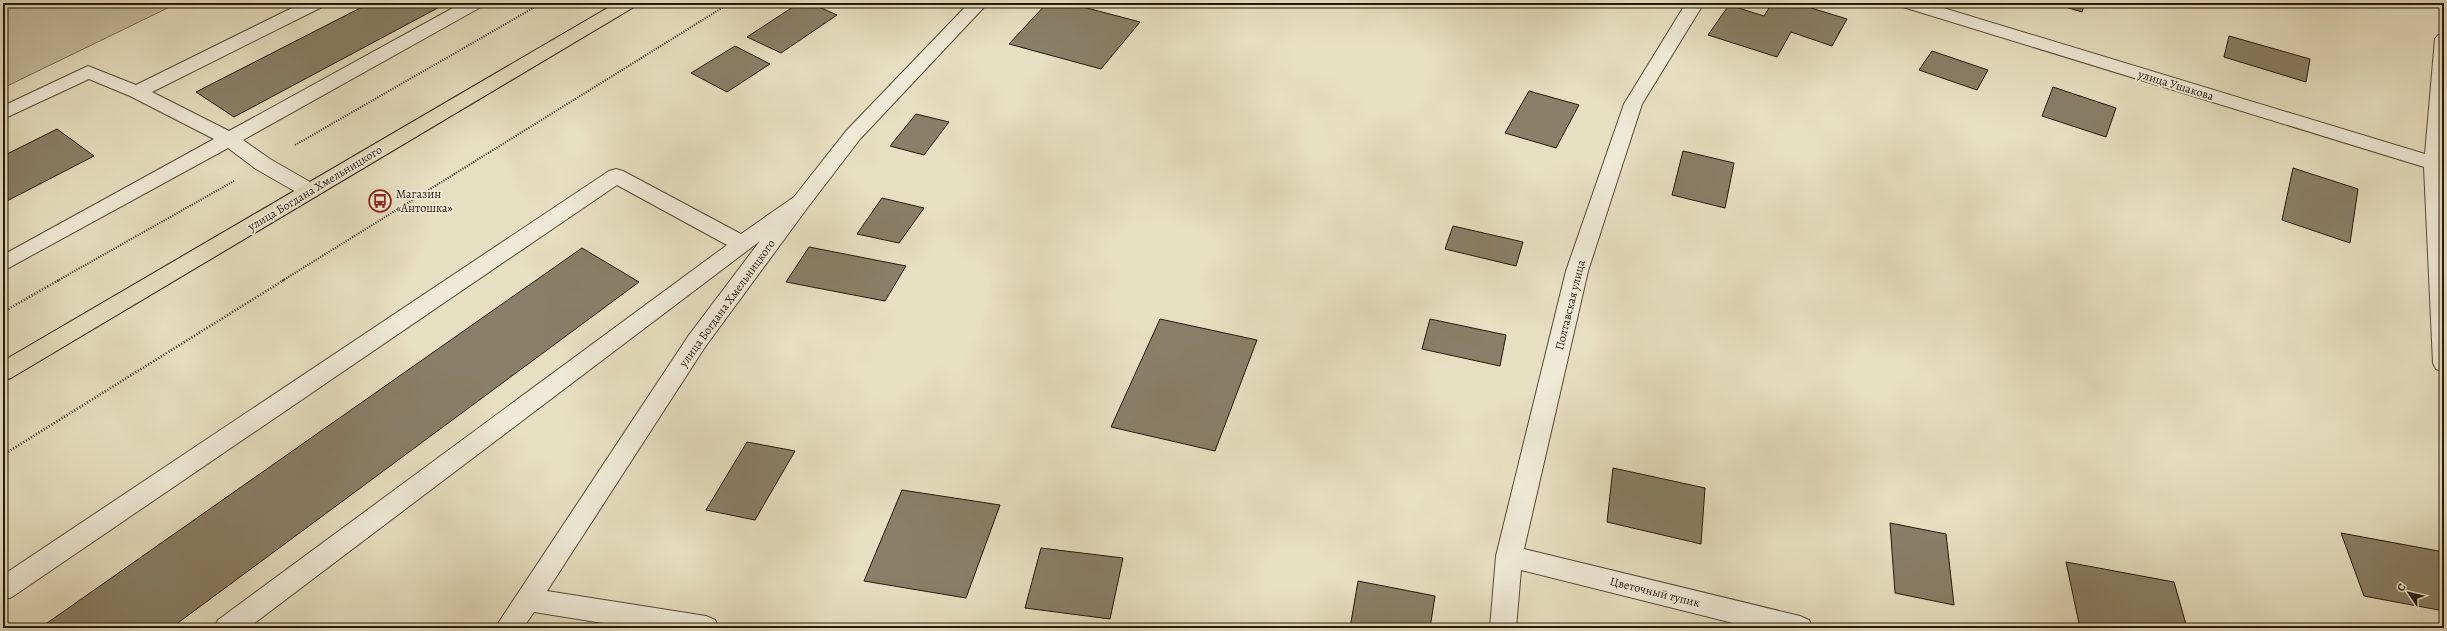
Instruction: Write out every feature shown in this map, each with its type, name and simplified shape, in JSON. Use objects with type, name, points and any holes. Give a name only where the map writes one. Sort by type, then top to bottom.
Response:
[{"type":"main road","name":"улица Богдана Хмельницкого","points":[[3,372],[628,3]]},
{"type":"street","points":[[137,92],[316,3]]},
{"type":"street","points":[[3,264],[475,3]]},
{"type":"street","name":"улица Богдана Хмельницкого","points":[[508,628],[697,342],[800,202],[853,135],[979,3]]},
{"type":"street","name":"Полтавская улица","points":[[1503,628],[1509,556],[1577,270],[1633,104],[1695,3]]},
{"type":"street","name":"улица Ушакова","points":[[1909,3],[2439,165]]},
{"type":"street","points":[[2444,39],[2439,165],[2444,363]]},
{"type":"street","points":[[3,113],[88,72],[137,92],[229,139],[264,164],[310,191]]},
{"type":"street","points":[[3,588],[616,176],[742,244]]},
{"type":"street","points":[[227,628],[800,202]]},
{"type":"street","name":"Цветочный тупик","points":[[1509,556],[1800,628]]},
{"type":"street","points":[[527,599],[706,628]]},
{"type":"path","points":[[3,455],[730,3]]},
{"type":"shaded area","points":[[3,3],[178,3],[3,88]]},
{"type":"building","points":[[370,3],[447,3],[234,117],[196,92]]},
{"type":"building","points":[[799,3],[810,3],[837,15],[781,53],[747,37]]},
{"type":"building","points":[[1047,3],[1068,3],[1140,22],[1101,69],[1009,44]]},
{"type":"building","points":[[1772,3],[1795,3],[1847,19],[1832,46],[1791,32],[1777,57],[1708,35],[1729,5],[1764,16]]},
{"type":"building","points":[[2052,3],[2085,3],[2082,12]]},
{"type":"building","points":[[2229,36],[2310,59],[2306,82],[2224,57]]},
{"type":"building","points":[[735,46],[770,64],[727,92],[691,73]]},
{"type":"building","points":[[1932,51],[1988,70],[1977,90],[1919,70]]},
{"type":"building","points":[[2053,87],[2116,108],[2106,137],[2042,116]]},
{"type":"building","points":[[1529,91],[1579,105],[1556,148],[1505,133]]},
{"type":"building","points":[[916,114],[949,122],[924,155],[890,146]]},
{"type":"building","points":[[57,129],[94,156],[3,203],[3,156]]},
{"type":"building","points":[[1683,151],[1734,163],[1725,208],[1672,195]]},
{"type":"building","points":[[2293,168],[2358,189],[2350,243],[2282,220]]},
{"type":"building","points":[[882,198],[924,208],[899,243],[857,234]]},
{"type":"building","points":[[1453,226],[1523,242],[1516,266],[1445,249]]},
{"type":"building","points":[[809,247],[906,266],[885,301],[786,282]]},
{"type":"building","points":[[582,248],[639,282],[171,628],[40,628]]},
{"type":"building","points":[[1160,319],[1257,340],[1215,451],[1111,427]]},
{"type":"building","points":[[1430,319],[1506,335],[1500,366],[1422,349]]},
{"type":"building","points":[[747,442],[795,451],[755,520],[706,510]]},
{"type":"building","points":[[1613,468],[1705,488],[1701,544],[1607,522]]},
{"type":"building","points":[[902,490],[1000,505],[966,598],[864,581]]},
{"type":"building","points":[[1890,523],[1946,534],[1954,605],[1895,593]]},
{"type":"building","points":[[2341,533],[2444,552],[2444,611],[2364,596]]},
{"type":"building","points":[[1041,548],[1123,558],[1110,619],[1025,608]]},
{"type":"building","points":[[2066,562],[2174,582],[2187,628],[2080,628]]},
{"type":"building","points":[[1358,581],[1435,596],[1430,628],[1350,628]]},
{"type":"place","name":"Магазин «Антошка»","points":[[380,201]]}]
